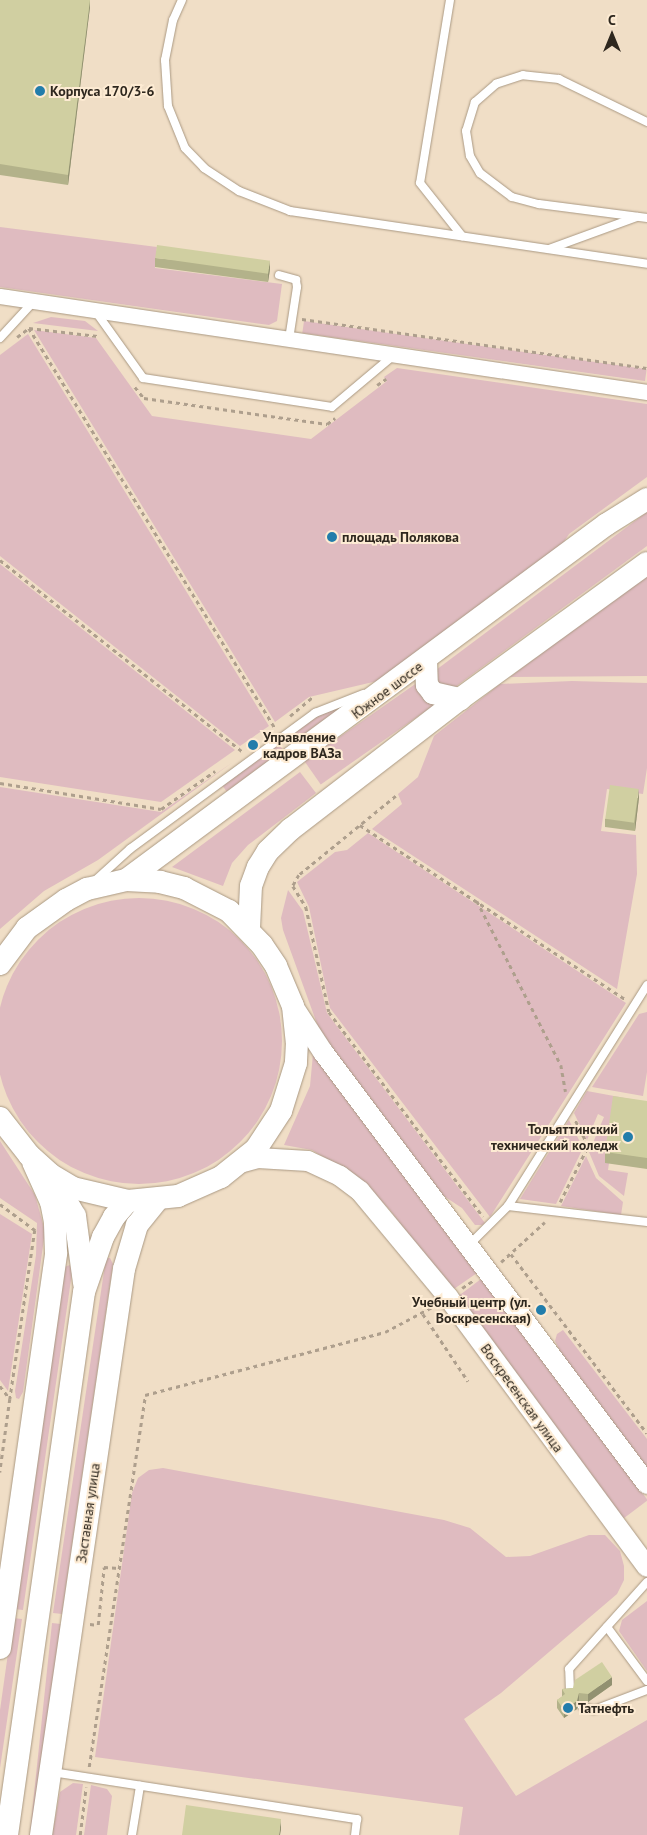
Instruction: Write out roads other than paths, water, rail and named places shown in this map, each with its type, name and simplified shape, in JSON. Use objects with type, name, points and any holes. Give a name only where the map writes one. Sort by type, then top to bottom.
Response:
[{"type":"main road","name":"Южное шоссе","points":[[126,880],[404,677],[646,494]]},
{"type":"main road","points":[[249,928],[250,886],[268,851],[320,805],[460,699],[647,562]]},
{"type":"main road","points":[[426,660],[427,685],[433,692],[460,699]]},
{"type":"main road","points":[[0,946],[66,900],[87,889],[126,880],[160,882],[184,888],[210,898],[249,928],[276,966],[293,1006],[323,1052],[647,1484]]},
{"type":"main road","points":[[0,964],[27,928]]},
{"type":"main road","points":[[28,1155],[50,1174],[73,1188],[128,1201],[157,1200],[199,1188],[243,1162],[270,1131],[290,1087],[297,1042],[293,1006]]},
{"type":"main road","points":[[0,1118],[28,1155],[50,1202],[56,1222],[56,1253],[0,1648]]},
{"type":"main road","name":"Воскресенская улица","points":[[243,1162],[258,1158],[288,1158],[308,1161],[340,1176],[375,1206],[448,1297],[647,1567]]},
{"type":"main road","points":[[50,1174],[75,1216],[84,1292]]},
{"type":"main road","name":"Заставная улица","points":[[41,1835],[124,1270],[137,1225],[157,1200]]},
{"type":"main road","points":[[7,1835],[84,1292],[103,1237],[128,1201]]},
{"type":"street","points":[[0,296],[647,392]]},
{"type":"lane","points":[[182,0],[174,20],[165,60],[168,106],[185,148],[204,168],[239,191],[290,211],[647,264]]},
{"type":"lane","points":[[450,0],[420,183],[462,236]]},
{"type":"lane","points":[[643,217],[539,204],[512,197],[480,173],[470,156],[466,131],[475,102],[496,84],[524,75],[558,79],[647,122]]},
{"type":"lane","points":[[548,250],[643,217]]},
{"type":"lane","points":[[279,275],[296,280],[289,339]]},
{"type":"lane","points":[[0,338],[34,301]]},
{"type":"lane","points":[[94,310],[143,378],[304,402],[332,406],[394,354]]},
{"type":"lane","points":[[87,889],[130,849],[315,713],[404,677]]},
{"type":"lane","points":[[468,1245],[508,1206],[647,984]]},
{"type":"lane","points":[[508,1206],[647,1222]]},
{"type":"lane","points":[[570,1692],[569,1669],[647,1582]]},
{"type":"lane","points":[[607,1627],[647,1681]]},
{"type":"lane","points":[[582,1706],[594,1710],[647,1690]]},
{"type":"lane","points":[[50,1772],[357,1819],[355,1835]]},
{"type":"lane","points":[[132,1835],[140,1786]]},
{"type":"place","name":"Корпуса 170/3-6","points":[[40,91]]},
{"type":"place","name":"площадь Полякова","points":[[332,537]]},
{"type":"place","name":"Управление кадров ВАЗа","points":[[253,745]]},
{"type":"place","name":"Тольяттинский технический коледж","points":[[628,1137]]},
{"type":"place","name":"Учебный центр (ул. Воскресенская)","points":[[541,1310]]},
{"type":"place","name":"Татнефть","points":[[568,1708]]}]
